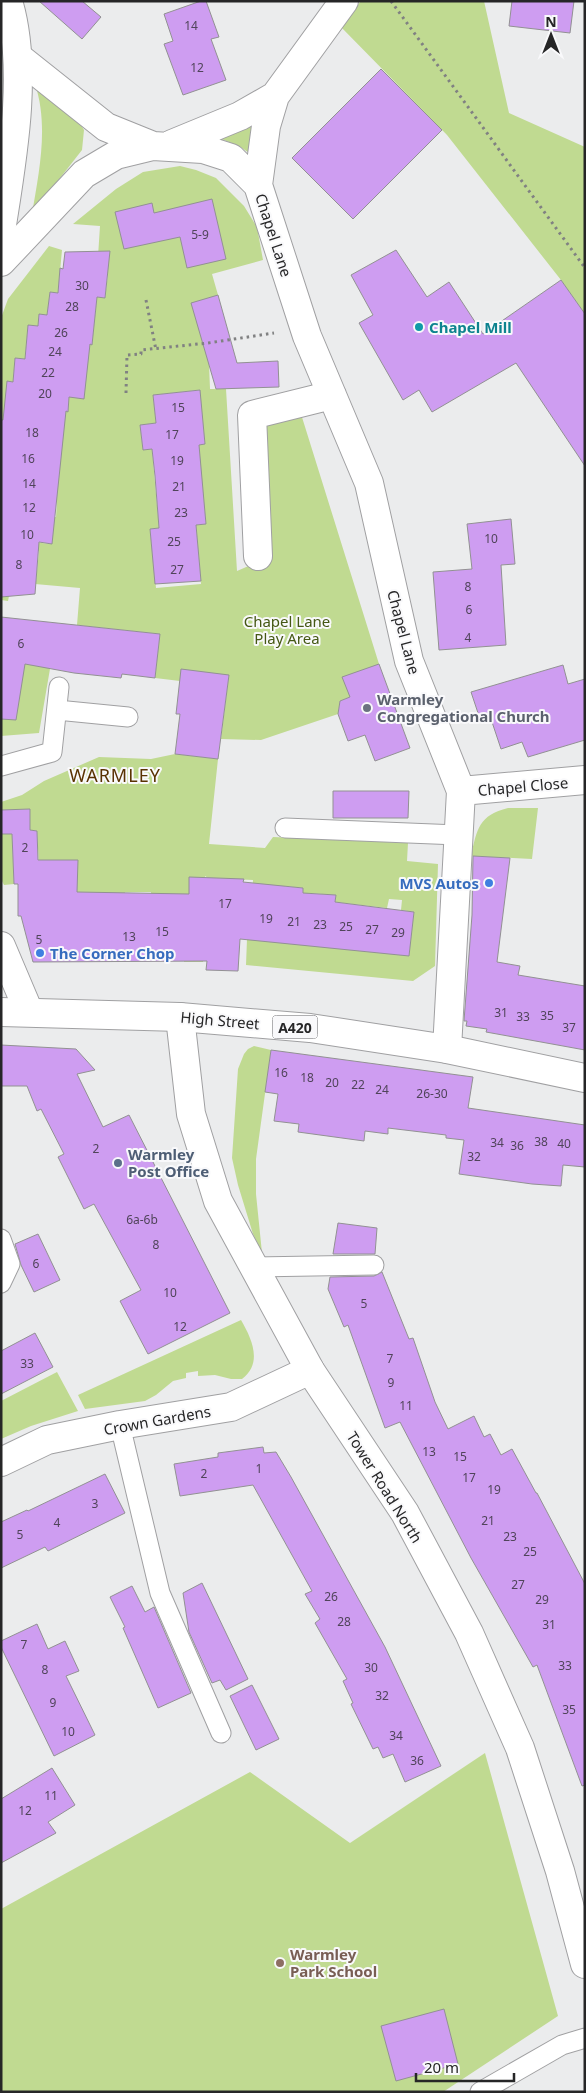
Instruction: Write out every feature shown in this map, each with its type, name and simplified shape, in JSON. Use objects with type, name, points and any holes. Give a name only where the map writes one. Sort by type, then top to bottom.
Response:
[{"type":"street","points":[[1,231],[18,57],[8,1]]},
{"type":"street","points":[[258,186],[266,126],[275,96],[344,1]]},
{"type":"street","name":"Chapel Lane","points":[[18,57],[106,127],[158,146]]},
{"type":"street","points":[[158,146],[240,116],[275,96]]},
{"type":"street","name":"Chapel Lane","points":[[1,262],[84,174],[116,155],[158,146],[203,149],[231,158],[258,186],[304,328],[369,483],[409,661],[461,791],[447,1049]]},
{"type":"street","points":[[258,556],[252,415],[332,395]]},
{"type":"street","name":"Chapel Close","points":[[461,791],[585,780]]},
{"type":"street","points":[[1,946],[29,1012]]},
{"type":"street","name":"High Street","points":[[1,1012],[180,1017],[310,1028],[447,1049],[585,1078]]},
{"type":"street","name":"Tower Road North","points":[[180,1017],[191,1114],[218,1201],[310,1370],[405,1513],[469,1633],[520,1748],[560,1871],[585,1964]]},
{"type":"street","name":"Crown Gardens","points":[[1,1462],[47,1440],[120,1425],[231,1407],[310,1370]]},
{"type":"lane","points":[[1,766],[52,752],[59,686]]},
{"type":"lane","points":[[57,710],[128,717]]},
{"type":"lane","points":[[285,828],[458,835]]},
{"type":"lane","points":[[1,1239],[10,1264],[1,1283]]},
{"type":"lane","points":[[254,1267],[374,1265]]},
{"type":"lane","points":[[120,1425],[160,1593],[221,1733]]},
{"type":"lane","points":[[480,2092],[562,2045],[585,2038]]},
{"type":"path","points":[[391,1],[585,268]]},
{"type":"path","points":[[146,300],[156,350]]},
{"type":"path","points":[[126,392],[127,355],[141,354],[141,350],[156,350],[304,328]]},
{"type":"green space","points":[[361,1],[484,1],[509,113],[585,147],[585,314],[561,280],[447,135],[340,26]]},
{"type":"green space","points":[[35,84],[68,104],[84,130],[82,150],[32,214],[40,165],[42,133],[39,100]]},
{"type":"green space","points":[[261,115],[255,157],[239,146],[219,138]]},
{"type":"green space","name":"Chapel Lane Play Area","points":[[180,166],[216,178],[244,206],[257,227],[263,260],[212,274],[218,295],[209,364],[210,389],[226,389],[237,571],[265,559],[261,424],[301,414],[379,664],[350,697],[340,701],[338,714],[261,740],[221,739],[229,675],[180,681],[155,678],[160,634],[77,625],[80,588],[35,584],[10,591],[8,601],[1,600],[1,578],[36,581],[39,551],[22,549],[22,541],[51,544],[26,514],[56,517],[57,501],[28,499],[64,426],[1,420],[1,318],[8,299],[49,246],[62,250],[58,293],[50,292],[47,315],[39,314],[38,326],[28,325],[25,359],[15,358],[13,382],[5,405],[68,411],[69,397],[84,344],[92,344],[97,297],[105,298],[108,274],[97,272],[100,226],[73,224],[116,189],[143,172]],"holes":[[[199,390],[205,444],[198,445],[206,524],[196,525],[201,584],[156,588],[150,529],[159,528],[152,449],[143,450],[140,425],[156,423],[153,395]]]},
{"type":"green space","points":[[51,663],[39,733],[1,736],[1,686],[25,664]]},
{"type":"green space","points":[[175,754],[218,759],[209,844],[265,848],[273,837],[408,843],[407,861],[438,864],[435,966],[413,981],[246,965],[247,939],[409,955],[414,912],[401,910],[402,900],[389,899],[387,908],[335,902],[336,895],[309,893],[302,899],[303,888],[285,886],[284,896],[252,894],[253,880],[208,878],[205,876],[203,962],[184,962],[184,901],[151,901],[151,892],[125,892],[124,910],[76,900],[18,898],[18,890],[40,883],[37,831],[30,830],[30,809],[1,810],[1,802],[22,795],[44,781],[99,757],[151,759]]},
{"type":"green space","points":[[508,808],[538,808],[532,859],[471,856],[475,838],[481,824],[491,815]]},
{"type":"green space","points":[[1,833],[12,834],[14,884],[4,885],[1,879]]},
{"type":"green space","points":[[254,1046],[271,1050],[256,1159],[256,1194],[262,1253],[253,1234],[232,1158],[238,1069],[244,1054]]},
{"type":"green space","points":[[241,1320],[252,1343],[254,1358],[248,1373],[242,1379],[231,1379],[215,1375],[198,1376],[198,1371],[186,1373],[186,1378],[173,1381],[156,1395],[145,1401],[85,1409],[78,1395]]},
{"type":"green space","points":[[57,1372],[78,1411],[31,1426],[1,1439],[1,1401]]},
{"type":"green space","name":"Warmley Park School","points":[[485,1753],[558,2016],[443,2092],[1,2092],[1,1909],[250,1772],[350,1843]]},
{"type":"building","points":[[39,1],[82,1],[101,17],[82,39]]},
{"type":"building","points":[[206,1],[219,37],[211,39],[226,80],[183,95],[164,44],[173,41],[164,14]]},
{"type":"building","points":[[512,1],[574,1],[570,33],[509,26]]},
{"type":"building","points":[[381,69],[442,130],[353,219],[292,158]]},
{"type":"building","points":[[212,199],[226,259],[187,268],[180,237],[124,249],[115,212],[152,203],[154,213]]},
{"type":"building","points":[[396,250],[427,297],[449,282],[483,334],[561,280],[585,314],[585,466],[516,363],[432,412],[419,390],[403,400],[359,323],[373,315],[351,275]]},
{"type":"building","points":[[110,251],[105,298],[97,297],[84,399],[69,397],[68,412],[66,411],[52,544],[39,542],[35,594],[1,597],[1,420],[3,420],[7,381],[13,382],[15,358],[25,359],[28,325],[38,326],[39,314],[47,315],[50,292],[58,293],[60,268],[63,269],[65,252]]},
{"type":"building","points":[[218,295],[237,363],[278,361],[279,387],[216,389],[191,303]]},
{"type":"building","points":[[200,390],[205,444],[199,445],[206,524],[196,525],[201,581],[155,584],[150,529],[159,528],[155,476],[152,449],[143,450],[140,425],[156,423],[153,395]]},
{"type":"building","points":[[511,519],[515,564],[501,565],[506,645],[439,650],[433,572],[472,569],[467,524]]},
{"type":"building","points":[[1,617],[160,634],[155,678],[122,674],[121,678],[74,673],[25,664],[16,720],[1,719]]},
{"type":"building","name":"Warmley Congregational Church","points":[[379,664],[410,748],[375,761],[365,735],[348,741],[338,714],[340,701],[350,697],[342,677]]},
{"type":"building","points":[[563,665],[568,684],[585,679],[585,740],[528,757],[522,742],[501,749],[491,719],[481,722],[471,692]]},
{"type":"building","points":[[181,669],[229,675],[218,759],[175,754],[180,714],[176,714]]},
{"type":"building","points":[[333,791],[409,791],[408,818],[333,818]]},
{"type":"building","points":[[30,809],[30,830],[37,831],[38,860],[78,860],[77,892],[189,894],[189,877],[244,879],[243,882],[303,888],[303,893],[336,895],[335,902],[414,912],[409,956],[240,939],[238,971],[206,970],[207,961],[33,962],[21,916],[18,916],[18,884],[14,884],[12,834],[1,834],[1,810]]},
{"type":"building","points":[[473,856],[510,858],[497,962],[520,966],[518,975],[585,986],[585,1050],[486,1032],[487,1029],[466,1026],[467,1021],[464,1021],[472,915]]},
{"type":"building","points":[[1,1045],[76,1049],[95,1070],[77,1074],[103,1127],[129,1115],[230,1313],[148,1354],[120,1301],[141,1290],[94,1204],[84,1209],[58,1157],[64,1154],[41,1109],[37,1111],[27,1086],[1,1086]]},
{"type":"building","points":[[271,1050],[473,1077],[468,1108],[585,1125],[585,1167],[563,1165],[561,1186],[532,1184],[459,1174],[464,1140],[446,1138],[446,1135],[388,1128],[388,1134],[365,1131],[364,1141],[298,1132],[299,1124],[274,1121],[278,1094],[265,1092]]},
{"type":"building","points":[[338,1223],[377,1228],[375,1254],[333,1254]]},
{"type":"building","points":[[38,1234],[60,1280],[34,1292],[21,1265],[15,1244]]},
{"type":"building","points":[[382,1272],[409,1339],[413,1338],[435,1402],[448,1429],[474,1416],[484,1437],[490,1434],[501,1455],[512,1449],[585,1584],[585,1785],[582,1786],[537,1665],[533,1667],[471,1558],[400,1422],[385,1428],[348,1325],[344,1327],[328,1289],[330,1277],[374,1276]]},
{"type":"building","points":[[35,1333],[53,1367],[1,1394],[1,1351]]},
{"type":"building","points":[[263,1447],[264,1453],[276,1452],[291,1477],[385,1647],[441,1766],[405,1782],[393,1754],[383,1758],[378,1747],[373,1749],[351,1704],[353,1703],[343,1681],[347,1679],[315,1623],[320,1619],[305,1594],[312,1591],[253,1485],[180,1496],[174,1464],[218,1457],[218,1453]]},
{"type":"building","points":[[105,1474],[125,1513],[48,1551],[45,1547],[1,1568],[1,1522]]},
{"type":"building","points":[[202,1583],[248,1679],[226,1690],[220,1680],[212,1683],[189,1632],[183,1593]]},
{"type":"building","points":[[132,1586],[145,1612],[154,1607],[191,1693],[158,1708],[123,1628],[125,1627],[110,1597]]},
{"type":"building","points":[[37,1624],[48,1649],[65,1641],[79,1671],[66,1676],[95,1735],[54,1756],[1,1647],[1,1641]]},
{"type":"building","points":[[252,1685],[279,1739],[256,1750],[230,1696]]},
{"type":"building","points":[[52,1768],[75,1805],[48,1822],[56,1833],[1,1863],[1,1799]]},
{"type":"building","points":[[444,2009],[458,2064],[396,2081],[381,2026]]},
{"type":"place","name":"Chapel Mill","points":[[419,327]]},
{"type":"place","name":"Warmley Congregational Church","points":[[367,708]]},
{"type":"place","name":"MVS Autos","points":[[489,883]]},
{"type":"place","name":"The Corner Chop","points":[[40,953]]},
{"type":"place","name":"Warmley Post Office","points":[[118,1163]]},
{"type":"place","name":"Warmley Park School","points":[[280,1963]]},
{"type":"district","name":"WARMLEY","points":[[115,775]]}]
